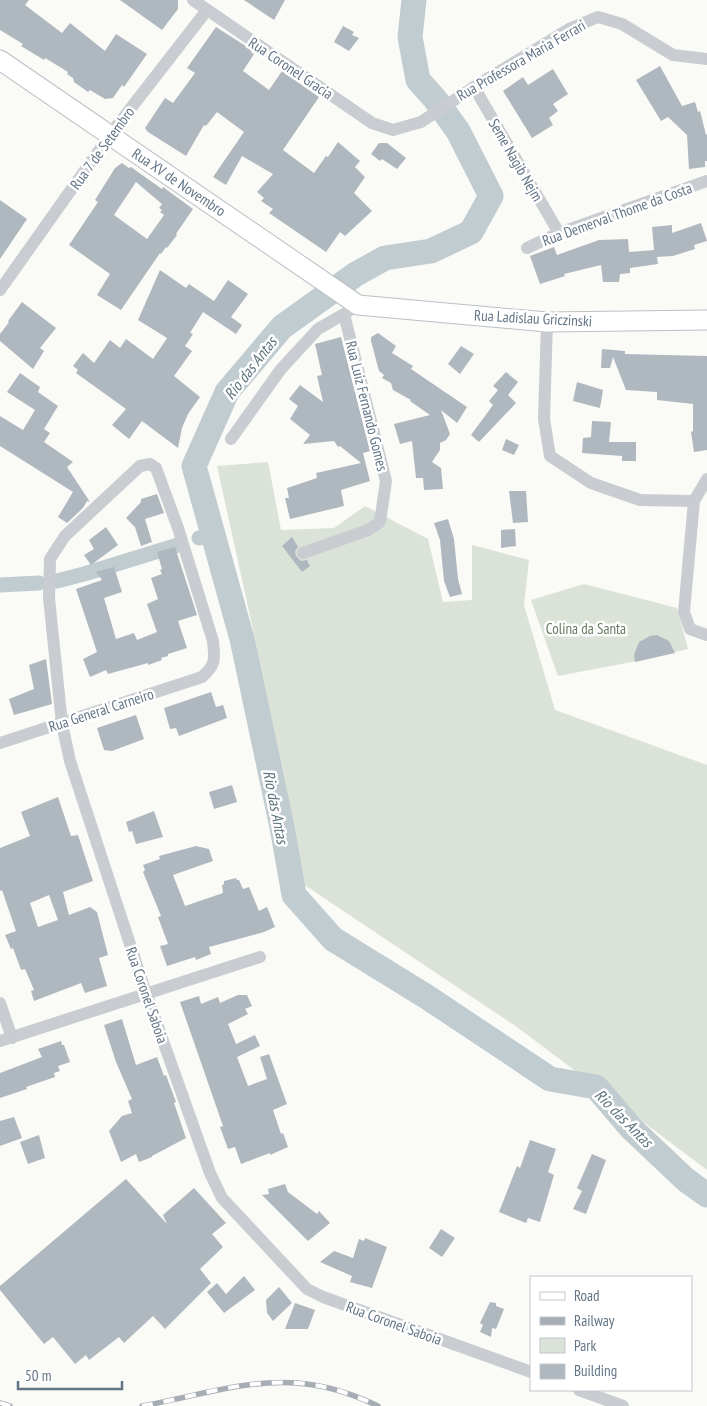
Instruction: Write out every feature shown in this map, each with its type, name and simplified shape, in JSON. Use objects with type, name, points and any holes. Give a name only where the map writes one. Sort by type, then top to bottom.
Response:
[{"type":"main road","name":"Rua XV de Novembro","points":[[0,60],[322,279],[350,306]]},
{"type":"main road","name":"Rua Ladislau Griczinski","points":[[350,306],[546,322],[707,320]]},
{"type":"street","name":"Rua Coronel Gracia","points":[[193,0],[372,123],[393,130]]},
{"type":"street","name":"Rua 7 de Setembro","points":[[0,290],[110,135],[207,10]]},
{"type":"street","name":"Rua Professora Maria Ferrari","points":[[393,130],[420,122],[571,28],[598,17],[622,24],[673,56],[707,59]]},
{"type":"street","name":"Seme Nagib Nejm","points":[[474,87],[559,233]]},
{"type":"street","name":"Rua Demerval Thome da Costa","points":[[527,248],[559,233],[707,181]]},
{"type":"street","points":[[231,439],[281,369],[318,329],[350,306]]},
{"type":"street","name":"Rua Luiz Fernando Gomes","points":[[303,553],[368,530],[380,522],[386,481],[350,306]]},
{"type":"street","points":[[546,322],[544,419],[550,456],[591,483],[640,500],[694,502]]},
{"type":"street","name":"Rua Coronel Saboia","points":[[202,677],[212,669],[215,657],[213,641],[178,528],[156,468],[150,464],[140,466],[65,536],[50,559],[49,598],[62,724],[70,761],[146,994],[210,1173],[222,1198],[308,1289],[323,1297],[530,1372]]},
{"type":"street","points":[[707,479],[694,502],[684,612],[690,629],[707,635]]},
{"type":"street","name":"Rua General Carneiro","points":[[0,743],[202,677]]},
{"type":"street","points":[[0,1003],[6,1040],[260,957]]},
{"type":"street","points":[[582,1391],[623,1406]]},
{"type":"green space","points":[[268,462],[281,530],[334,528],[365,506],[428,539],[443,602],[472,600],[472,545],[529,560],[524,605],[555,710],[707,765],[707,1170],[517,1027],[303,884],[252,625],[217,466]]},
{"type":"green space","name":"Colina da Santa","points":[[584,584],[677,608],[688,649],[558,676],[531,600]]},
{"type":"building","points":[[0,0],[29,0],[25,5],[62,33],[70,23],[105,51],[116,34],[147,54],[124,87],[122,85],[113,98],[105,99],[90,90],[88,92],[74,82],[73,78],[67,74],[68,72],[21,46],[23,44],[0,30]]},
{"type":"building","points":[[120,0],[178,0],[178,9],[162,30]]},
{"type":"building","points":[[244,0],[285,0],[274,20]]},
{"type":"building","points":[[343,26],[354,32],[352,35],[359,38],[349,51],[334,42]]},
{"type":"building","points":[[216,27],[252,50],[251,52],[254,54],[243,71],[269,90],[282,71],[319,97],[283,150],[314,173],[338,142],[360,161],[355,167],[365,177],[354,193],[372,211],[345,236],[340,232],[326,252],[269,213],[273,209],[261,201],[264,198],[257,192],[273,174],[242,156],[226,185],[213,177],[244,132],[217,112],[206,126],[204,125],[186,156],[148,132],[145,128],[165,98],[173,103],[195,73],[187,68]]},
{"type":"building","points":[[660,66],[682,106],[695,102],[698,112],[700,111],[707,134],[707,161],[705,161],[705,167],[689,169],[687,135],[668,117],[661,121],[636,80]]},
{"type":"building","points":[[553,69],[568,94],[553,104],[558,111],[549,118],[553,125],[532,138],[503,91],[523,77],[528,85]]},
{"type":"building","points":[[379,143],[387,143],[406,158],[397,169],[382,159],[380,161],[371,154]]},
{"type":"building","points":[[122,163],[129,168],[131,167],[193,209],[177,235],[167,248],[160,253],[121,310],[97,295],[110,274],[69,245],[98,202],[95,200],[115,168]],"holes":[[[136,182],[162,204],[159,208],[162,210],[160,212],[164,215],[147,239],[114,215]]]},
{"type":"building","points":[[0,200],[27,219],[0,259]]},
{"type":"building","points":[[701,223],[707,241],[694,245],[695,249],[673,256],[657,257],[658,264],[630,268],[630,273],[620,274],[619,282],[603,282],[601,265],[564,274],[565,276],[540,284],[530,256],[554,247],[557,255],[599,240],[628,239],[629,252],[654,250],[652,227],[672,225],[672,233]]},
{"type":"building","points":[[160,270],[186,288],[189,284],[214,301],[228,280],[248,294],[231,317],[242,325],[236,334],[203,312],[190,333],[193,334],[185,346],[192,351],[174,376],[200,397],[188,414],[182,428],[178,448],[142,421],[129,439],[112,425],[126,409],[76,373],[78,370],[73,366],[83,353],[94,363],[110,340],[120,348],[126,339],[153,359],[167,338],[138,320]]},
{"type":"building","points":[[22,302],[56,328],[40,348],[44,351],[33,369],[0,341],[0,334]]},
{"type":"building","points":[[378,333],[396,346],[392,353],[413,366],[411,369],[467,407],[457,423],[441,410],[450,434],[446,440],[440,443],[440,450],[432,462],[441,468],[443,489],[424,490],[423,478],[416,478],[412,441],[400,444],[394,424],[430,415],[411,400],[393,390],[391,383],[382,378],[384,375],[379,371],[371,341],[371,337]]},
{"type":"building","points":[[341,337],[370,451],[363,453],[370,481],[341,490],[344,506],[290,519],[285,498],[289,498],[287,488],[317,478],[316,473],[361,463],[340,446],[338,447],[334,441],[303,444],[310,435],[290,419],[298,406],[289,399],[300,385],[323,402],[317,376],[322,375],[315,344]]},
{"type":"building","points":[[461,346],[474,354],[460,374],[448,364]]},
{"type":"building","points":[[602,349],[625,351],[625,354],[707,356],[707,450],[694,452],[691,432],[693,431],[693,404],[657,400],[657,392],[626,390],[613,357],[610,368],[601,368]]},
{"type":"building","points":[[506,372],[518,382],[508,395],[516,403],[479,442],[471,435],[493,405],[489,401],[498,390],[493,386]]},
{"type":"building","points":[[20,373],[40,387],[38,392],[58,406],[44,429],[50,433],[44,442],[73,462],[67,467],[90,502],[87,501],[83,508],[67,523],[58,517],[73,492],[0,446],[0,416],[23,430],[35,410],[7,392]]},
{"type":"building","points":[[577,382],[603,390],[600,408],[573,401]]},
{"type":"building","points":[[592,421],[611,422],[609,442],[636,442],[636,461],[622,461],[622,456],[582,453],[583,438],[591,437]]},
{"type":"building","points":[[506,439],[519,445],[514,455],[502,450]]},
{"type":"building","points":[[509,491],[526,491],[528,522],[513,523]]},
{"type":"building","points":[[157,494],[164,513],[145,519],[152,542],[141,546],[135,527],[126,518],[141,502],[141,499]]},
{"type":"building","points":[[448,519],[454,539],[458,579],[462,594],[450,597],[444,581],[440,540],[434,523]]},
{"type":"building","points":[[106,527],[118,545],[91,565],[84,555],[94,549],[89,540]]},
{"type":"building","points":[[515,529],[516,546],[501,548],[501,530]]},
{"type":"building","points":[[292,537],[298,547],[295,551],[296,556],[301,561],[307,560],[310,566],[302,572],[282,546]]},
{"type":"building","points":[[175,547],[197,615],[178,621],[187,648],[168,654],[168,656],[161,658],[162,660],[148,665],[148,663],[108,674],[106,670],[90,677],[83,659],[97,652],[76,589],[102,580],[96,572],[114,567],[122,592],[104,598],[116,639],[134,633],[137,640],[157,632],[147,604],[158,599],[151,578],[162,574],[157,552]]},
{"type":"building","points":[[657,635],[669,641],[675,653],[635,662],[634,655],[639,642],[650,636]]},
{"type":"building","points":[[46,659],[52,704],[14,715],[9,699],[34,689],[29,665]]},
{"type":"building","points":[[211,692],[216,707],[223,705],[227,718],[179,736],[176,728],[170,729],[164,708]]},
{"type":"building","points":[[136,715],[144,739],[112,751],[104,750],[97,728]]},
{"type":"building","points":[[232,785],[237,802],[214,809],[209,792]]},
{"type":"building","points":[[58,797],[71,836],[78,835],[93,881],[63,892],[69,915],[90,907],[97,912],[108,955],[99,958],[107,986],[85,993],[81,983],[34,1001],[31,991],[34,990],[25,969],[21,970],[13,948],[11,949],[5,935],[16,931],[2,890],[0,891],[0,848],[30,836],[21,812]],"holes":[[[49,895],[58,920],[38,927],[30,903]]]},
{"type":"building","points":[[154,811],[163,837],[136,844],[132,831],[129,832],[126,822]]},
{"type":"building","points":[[196,846],[209,849],[213,861],[173,875],[185,906],[223,893],[222,885],[224,881],[236,878],[243,889],[249,887],[259,911],[267,907],[275,927],[264,932],[209,947],[211,954],[196,960],[195,957],[167,966],[160,946],[168,944],[158,917],[161,916],[143,872],[145,870],[143,865],[160,859],[159,856]]},
{"type":"building","points":[[238,995],[247,995],[252,1006],[245,1009],[248,1014],[228,1024],[236,1044],[255,1035],[260,1046],[237,1057],[248,1086],[267,1079],[260,1057],[269,1054],[287,1104],[273,1110],[281,1134],[283,1133],[288,1147],[241,1164],[235,1147],[228,1149],[220,1127],[223,1126],[180,1002],[199,996],[201,1004],[218,997],[220,1003]]},
{"type":"building","points":[[122,1019],[136,1065],[157,1057],[176,1102],[174,1103],[186,1138],[139,1162],[136,1154],[121,1162],[109,1131],[122,1116],[132,1113],[128,1101],[132,1099],[116,1062],[104,1025]]},
{"type":"building","points":[[61,1041],[70,1062],[58,1066],[60,1071],[54,1073],[55,1077],[0,1098],[0,1073],[42,1057],[38,1049]]},
{"type":"building","points":[[14,1117],[22,1138],[0,1146],[0,1121]]},
{"type":"building","points":[[39,1135],[45,1158],[28,1164],[20,1142]]},
{"type":"building","points":[[530,1140],[556,1149],[548,1172],[554,1175],[540,1222],[528,1218],[526,1223],[499,1212],[517,1166],[520,1168]]},
{"type":"building","points":[[592,1154],[606,1160],[586,1214],[573,1209],[582,1191],[577,1188]]},
{"type":"building","points":[[126,1179],[167,1224],[163,1215],[194,1188],[226,1223],[212,1234],[223,1247],[200,1269],[211,1283],[165,1329],[153,1316],[124,1343],[119,1337],[89,1360],[86,1355],[75,1364],[53,1337],[44,1344],[0,1290],[0,1286]]},
{"type":"building","points":[[285,1184],[288,1192],[317,1214],[319,1211],[330,1223],[308,1241],[262,1195],[269,1194],[268,1189]]},
{"type":"building","points":[[441,1229],[455,1238],[442,1257],[429,1248]]},
{"type":"building","points":[[365,1238],[387,1247],[372,1288],[350,1282],[352,1276],[320,1262],[334,1251],[353,1258],[359,1239],[364,1241]]},
{"type":"building","points":[[244,1276],[255,1290],[224,1313],[207,1292],[217,1283],[226,1294]]},
{"type":"building","points":[[279,1287],[292,1303],[273,1321],[267,1313],[266,1300]]},
{"type":"building","points":[[490,1302],[496,1303],[496,1306],[504,1309],[496,1329],[492,1328],[491,1337],[480,1332],[483,1325],[480,1323]]},
{"type":"building","points":[[295,1303],[315,1310],[308,1329],[285,1329]]},
{"type":"waterway","name":"Rio das Antas","points":[[414,0],[410,37],[418,80],[435,99],[458,131],[491,196],[471,232],[431,251],[385,258],[356,274],[282,327],[227,392],[194,466],[242,639],[282,827],[294,895],[333,939],[427,997],[550,1079],[596,1087],[632,1129],[686,1180],[707,1195]]},
{"type":"waterway","points":[[199,538],[213,534]]},
{"type":"waterway","points":[[57,581],[178,545]]},
{"type":"waterway","points":[[0,585],[39,583]]},
{"type":"railway","points":[[142,1406],[239,1386],[278,1382],[328,1388],[378,1406]]},
{"type":"railway","points":[[0,1403],[10,1406]]}]
